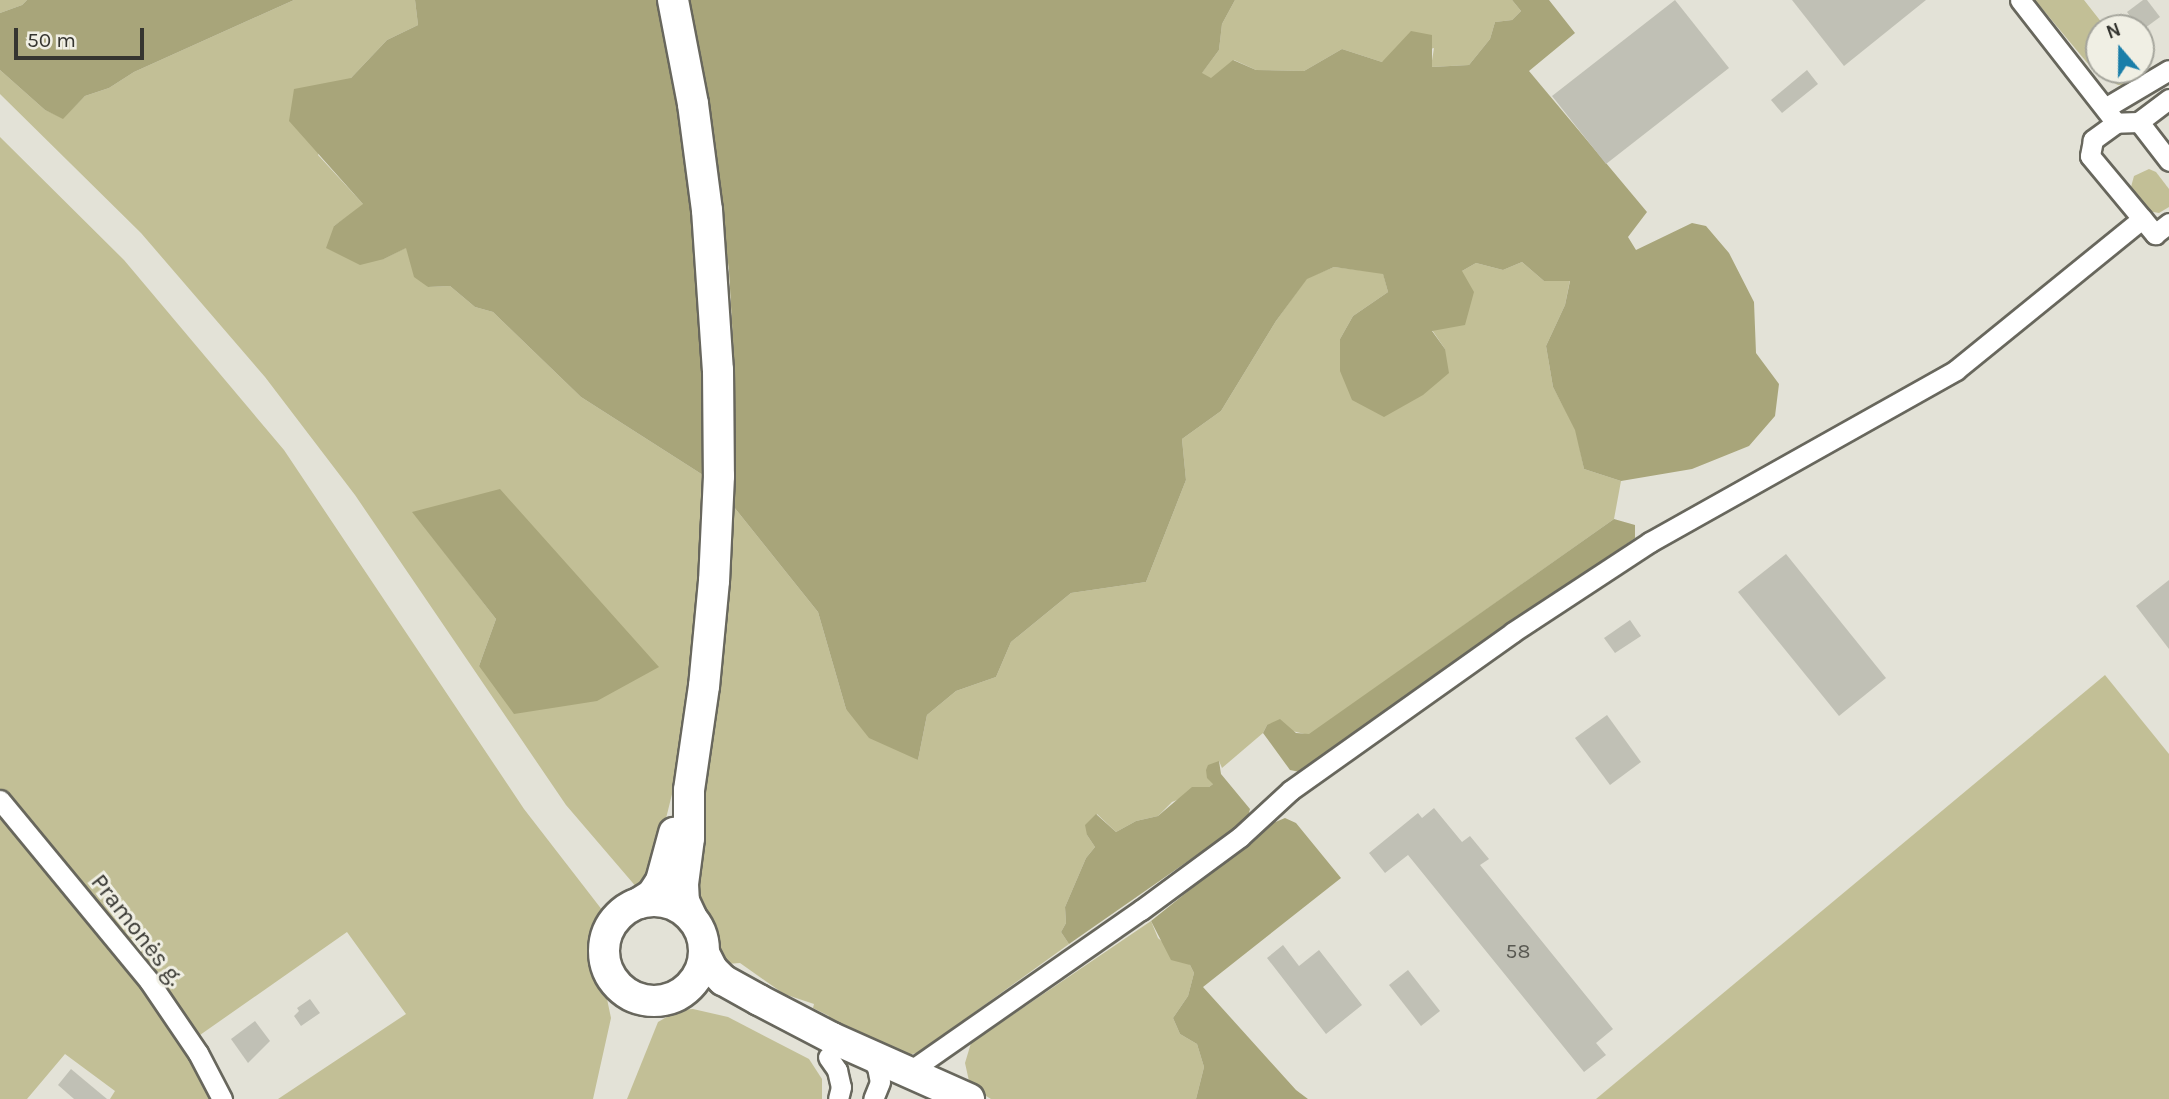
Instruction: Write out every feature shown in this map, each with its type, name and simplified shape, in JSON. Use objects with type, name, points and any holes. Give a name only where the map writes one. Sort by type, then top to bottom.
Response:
[{"type":"main road","points":[[673,0],[693,104],[706,197],[718,370],[719,476],[714,581],[704,686],[689,790],[689,838],[682,884],[684,901],[702,934],[705,955],[712,969],[723,980],[923,1099]]},
{"type":"main road","points":[[689,790],[661,881],[652,895],[621,914],[608,931],[604,945],[608,973],[616,985],[639,1000],[665,1001],[677,996],[695,994],[713,997],[828,1058],[882,1077],[969,1099]]},
{"type":"main road","points":[[639,903],[667,902],[691,916]]},
{"type":"main road","points":[[677,996],[697,979],[705,955]]},
{"type":"street","points":[[2020,0],[2111,116],[2139,122],[2169,161]]},
{"type":"street","points":[[2169,70],[2111,116],[2093,140],[2090,156],[2155,234],[2169,223]]},
{"type":"street","points":[[2139,122],[2169,99]]},
{"type":"street","points":[[882,1077],[1141,910],[1240,837],[1291,790],[1513,632],[1650,542],[1956,370],[2142,219]]},
{"type":"street","name":"Pramonės g.","points":[[0,800],[149,981],[198,1053],[214,1094]]},
{"type":"street","points":[[828,1058],[837,1070],[841,1087],[838,1099]]},
{"type":"shaded area","points":[[0,0],[27,0],[22,5],[0,13]]},
{"type":"shaded area","points":[[27,0],[294,0],[134,72],[109,88],[85,96],[63,119],[45,110],[0,70],[0,13],[22,5]]},
{"type":"shaded area","points":[[294,0],[415,0],[418,25],[387,40],[351,78],[318,155],[364,205],[334,226],[384,259],[407,247],[428,287],[450,286],[475,307],[493,312],[581,397],[703,475],[698,592],[675,782],[654,867],[638,889],[566,805],[355,495],[265,377],[141,233],[0,94],[0,70],[45,110],[63,118],[85,96],[109,88],[134,72]],"holes":[[[413,512],[597,701],[479,666],[496,619]]]},
{"type":"shaded area","points":[[415,0],[657,0],[679,117],[697,269],[702,356],[703,475],[581,397],[493,312],[475,307],[450,286],[428,287],[414,277],[406,248],[384,259],[360,265],[326,248],[334,226],[363,204],[289,121],[294,89],[351,78],[387,40],[418,25]]},
{"type":"shaded area","points":[[689,0],[1235,0],[1222,24],[1219,50],[1202,73],[1211,78],[1233,60],[1256,70],[1304,71],[1342,49],[1382,62],[1411,31],[1432,35],[1432,67],[1469,65],[1490,39],[1495,22],[1512,20],[1521,11],[1512,0],[1549,0],[1575,33],[1529,71],[1647,212],[1628,237],[1636,250],[1692,223],[1706,226],[1729,253],[1754,302],[1756,353],[1779,384],[1775,416],[1749,446],[1692,469],[1621,481],[1584,469],[1575,430],[1553,387],[1546,346],[1565,305],[1570,281],[1544,281],[1522,262],[1503,270],[1476,263],[1462,271],[1474,292],[1465,325],[1432,331],[1445,349],[1449,373],[1423,395],[1384,417],[1352,400],[1340,371],[1340,339],[1353,316],[1388,292],[1383,274],[1334,267],[1307,279],[1276,321],[1221,411],[1182,439],[1186,480],[1146,582],[1071,593],[1011,642],[996,677],[956,691],[927,715],[918,760],[869,738],[846,709],[818,612],[734,507],[734,358],[729,271],[710,112]]},
{"type":"shaded area","points":[[1235,0],[1512,0],[1521,11],[1512,20],[1495,22],[1490,39],[1469,65],[1431,67],[1434,48],[1382,62],[1342,49],[1304,71],[1256,70],[1234,60],[1211,79],[1201,74],[1219,50],[1222,24]]},
{"type":"shaded area","points":[[2035,0],[2084,0],[2095,14],[2085,14],[2085,60]]},
{"type":"shaded area","points":[[0,137],[124,260],[284,450],[524,809],[606,915],[595,936],[593,949],[594,962],[606,994],[611,1018],[593,1099],[278,1099],[406,1014],[347,932],[190,1042],[222,1099],[110,1099],[115,1091],[65,1054],[27,1099],[0,1099]]},
{"type":"shaded area","points":[[2149,169],[2156,172],[2169,189],[2169,207],[2159,213],[2148,211],[2131,187],[2134,176]]},
{"type":"shaded area","points":[[1522,262],[1544,281],[1570,280],[1565,305],[1546,346],[1553,387],[1576,430],[1584,469],[1621,481],[1614,519],[1309,735],[1267,725],[1263,733],[1222,768],[1219,761],[1213,784],[1172,802],[1158,816],[1136,821],[1116,832],[1097,814],[1087,835],[1095,847],[1086,858],[1065,907],[1066,923],[1061,932],[1069,944],[918,1053],[893,1057],[829,1020],[829,1016],[813,1008],[814,1004],[784,994],[740,963],[726,964],[717,953],[699,906],[694,876],[723,661],[734,507],[818,612],[846,709],[918,760],[927,715],[956,691],[996,677],[1011,642],[1071,593],[1146,582],[1186,480],[1182,439],[1221,411],[1276,321],[1307,278],[1334,267],[1383,273],[1388,292],[1353,316],[1340,339],[1340,371],[1445,349],[1432,330],[1462,271],[1476,263],[1503,270]]},
{"type":"shaded area","points":[[500,489],[659,667],[597,701],[514,714],[479,666],[496,619],[412,512]]},
{"type":"shaded area","points":[[1614,519],[1635,525],[1635,538],[1300,772],[1290,770],[1263,733],[1267,725],[1280,719],[1296,733],[1309,734]]},
{"type":"shaded area","points":[[2105,675],[2169,754],[2169,1099],[1596,1099]]},
{"type":"shaded area","points":[[1219,761],[1221,774],[1250,809],[1247,820],[1069,944],[1061,932],[1066,923],[1065,907],[1086,858],[1095,847],[1087,835],[1085,825],[1096,814],[1116,832],[1136,821],[1158,816],[1192,787],[1209,787],[1213,784],[1207,778],[1206,770],[1208,765]]},
{"type":"shaded area","points":[[1285,818],[1296,823],[1341,878],[1203,987],[1296,1090],[1308,1099],[1196,1099],[1204,1067],[1197,1044],[1180,1034],[1173,1018],[1188,996],[1194,973],[1190,965],[1171,960],[1151,921],[1273,823]]},
{"type":"shaded area","points":[[1151,921],[1158,938],[1190,965],[1194,973],[1188,996],[1173,1018],[1180,1034],[1197,1044],[1204,1067],[1196,1099],[991,1099],[976,1090],[969,1081],[965,1063],[971,1043]]},
{"type":"shaded area","points":[[693,1009],[728,1017],[809,1059],[822,1079],[822,1099],[627,1099],[658,1022],[679,1010]]},
{"type":"building","points":[[1675,0],[1729,68],[1606,164],[1552,96]]},
{"type":"building","points":[[1792,0],[1926,0],[1844,66]]},
{"type":"building","points":[[2147,0],[2160,17],[2155,21],[2155,14],[2127,12]]},
{"type":"building","points":[[1807,70],[1818,84],[1782,113],[1771,100]]},
{"type":"building","points":[[1786,554],[1886,678],[1839,716],[1738,592]]},
{"type":"building","points":[[2169,580],[2169,649],[2136,606]]},
{"type":"building","points":[[1630,620],[1641,636],[1615,653],[1604,638]]},
{"type":"building","points":[[1607,715],[1641,762],[1610,785],[1575,738]]},
{"type":"building","points":[[1434,808],[1462,842],[1470,836],[1489,859],[1480,865],[1613,1029],[1596,1043],[1606,1055],[1584,1072],[1408,855],[1385,873],[1369,853],[1418,813],[1422,818]]},
{"type":"building","points":[[1283,945],[1299,966],[1319,950],[1362,1005],[1326,1034],[1267,958]]},
{"type":"building","points":[[1408,970],[1440,1011],[1421,1026],[1389,985]]},
{"type":"building","points":[[310,999],[320,1013],[301,1026],[294,1016],[299,1011],[297,1008]]},
{"type":"building","points":[[255,1021],[270,1041],[248,1063],[231,1039]]},
{"type":"building","points":[[71,1069],[107,1099],[74,1099],[58,1085]]}]
